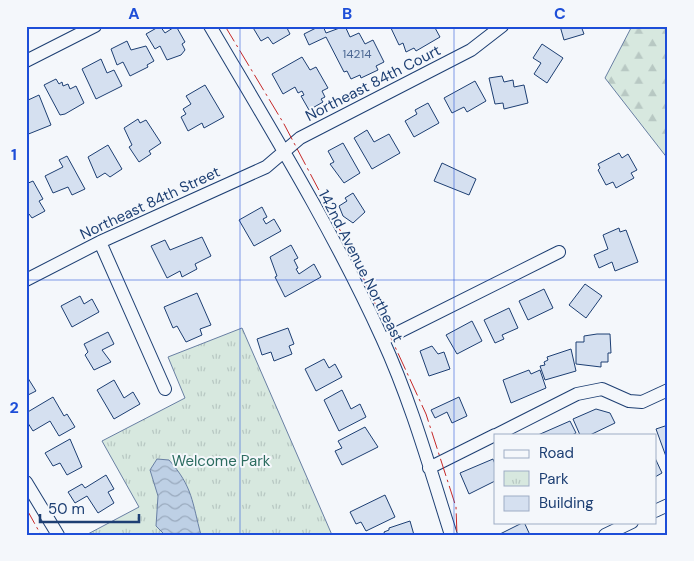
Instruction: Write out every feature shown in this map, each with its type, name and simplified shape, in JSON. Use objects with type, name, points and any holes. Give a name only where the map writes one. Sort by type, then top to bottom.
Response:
[{"type":"street","points":[[26,61],[95,26]]},
{"type":"street","name":"142nd Avenue Northeast","points":[[210,26],[284,152],[341,256],[383,340],[451,535]]},
{"type":"street","name":"Northeast 84th Court","points":[[284,152],[300,138],[471,50],[502,26]]},
{"type":"street","name":"Northeast 84th Street","points":[[26,280],[100,242],[266,167],[284,152]]},
{"type":"street","points":[[100,242],[165,389]]},
{"type":"street","points":[[383,340],[559,252]]},
{"type":"street","points":[[497,434],[577,394],[602,389],[629,400],[642,402],[668,390]]},
{"type":"street","points":[[429,468],[494,436]]},
{"type":"street","points":[[26,482],[58,535]]},
{"type":"street","points":[[656,511],[668,505]]},
{"type":"street","points":[[605,535],[628,524]]},
{"type":"green space","points":[[632,26],[668,26],[668,159],[605,78]]},
{"type":"green space","name":"Welcome Park","points":[[242,328],[332,535],[86,535],[139,507],[102,441],[185,398],[168,357]]},
{"type":"water","points":[[157,459],[169,460],[183,478],[191,495],[201,535],[165,535],[156,526],[158,496],[150,470]]},
{"type":"building","points":[[160,26],[165,33],[176,26],[185,42],[182,44],[185,50],[181,55],[167,60],[160,46],[155,49],[146,34]]},
{"type":"building","points":[[252,26],[286,26],[290,34],[273,44],[268,37],[261,41]]},
{"type":"building","points":[[323,26],[326,33],[345,26],[350,37],[359,33],[365,44],[373,40],[384,62],[376,66],[378,70],[361,78],[360,75],[351,79],[347,71],[344,72],[326,37],[309,45],[304,34]]},
{"type":"building","points":[[390,26],[434,26],[440,37],[416,51],[414,48],[406,52],[403,43],[399,45]]},
{"type":"building","points":[[560,26],[581,26],[584,34],[564,40]]},
{"type":"building","points":[[127,41],[131,50],[146,46],[154,61],[147,65],[148,67],[130,76],[123,62],[117,65],[111,49]]},
{"type":"building","points":[[542,44],[563,58],[547,83],[534,74],[541,63],[533,58]]},
{"type":"building","points":[[302,57],[310,70],[316,67],[328,88],[322,91],[325,97],[321,99],[323,102],[309,110],[301,96],[304,95],[302,91],[298,93],[295,87],[283,94],[272,74]]},
{"type":"building","points":[[101,59],[107,73],[114,70],[122,86],[96,99],[82,69]]},
{"type":"building","points":[[502,76],[504,82],[513,80],[514,87],[524,85],[528,103],[504,109],[503,103],[495,104],[489,78]]},
{"type":"building","points":[[56,79],[59,84],[62,82],[63,86],[68,84],[70,89],[76,86],[84,103],[60,115],[44,85]]},
{"type":"building","points":[[475,81],[486,101],[467,112],[464,107],[452,113],[444,98]]},
{"type":"building","points":[[205,85],[224,117],[204,128],[202,123],[188,131],[181,117],[186,114],[183,109],[191,104],[186,96]]},
{"type":"building","points":[[39,95],[51,125],[26,135],[26,101]]},
{"type":"building","points":[[428,103],[439,123],[414,137],[405,121],[417,114],[415,110]]},
{"type":"building","points":[[138,119],[140,123],[146,120],[161,143],[149,151],[151,154],[139,162],[129,147],[132,145],[124,128]]},
{"type":"building","points":[[367,130],[374,142],[389,134],[400,153],[372,169],[354,138]]},
{"type":"building","points":[[343,143],[360,173],[344,183],[330,164],[334,162],[328,151]]},
{"type":"building","points":[[108,145],[122,169],[110,177],[105,173],[97,178],[88,157]]},
{"type":"building","points":[[619,153],[622,158],[628,154],[637,170],[631,173],[634,178],[616,188],[613,182],[606,185],[598,170],[600,168],[598,164]]},
{"type":"building","points":[[67,156],[85,189],[72,195],[68,187],[53,193],[45,176],[63,167],[59,160]]},
{"type":"building","points":[[442,163],[476,179],[469,195],[434,181]]},
{"type":"building","points":[[33,181],[43,199],[39,201],[45,211],[32,218],[29,214],[26,215],[26,184]]},
{"type":"building","points":[[353,193],[365,212],[353,223],[343,216],[339,206],[347,201],[345,198]]},
{"type":"building","points":[[262,207],[267,217],[263,219],[266,224],[274,219],[281,231],[254,246],[239,220]]},
{"type":"building","points":[[619,228],[620,232],[626,230],[638,262],[615,271],[612,262],[599,268],[594,255],[608,249],[603,235]]},
{"type":"building","points":[[202,237],[211,256],[195,264],[197,269],[182,277],[180,271],[167,278],[151,246],[165,240],[170,250]]},
{"type":"building","points":[[291,245],[298,258],[294,260],[299,274],[314,264],[321,277],[285,297],[275,277],[277,276],[270,257]]},
{"type":"building","points":[[585,284],[602,296],[586,318],[569,305]]},
{"type":"building","points":[[544,289],[553,308],[528,320],[519,301]]},
{"type":"building","points":[[197,293],[211,325],[200,329],[202,335],[186,342],[177,326],[173,328],[164,307]]},
{"type":"building","points":[[80,296],[84,304],[92,299],[99,312],[72,327],[61,306]]},
{"type":"building","points":[[509,308],[518,328],[502,335],[504,339],[495,343],[484,320]]},
{"type":"building","points":[[472,321],[482,341],[457,354],[446,335]]},
{"type":"building","points":[[288,328],[294,344],[289,346],[292,354],[274,361],[271,352],[262,355],[257,339]]},
{"type":"building","points":[[108,332],[114,344],[102,350],[111,362],[94,370],[85,355],[88,352],[84,344]]},
{"type":"building","points":[[610,334],[611,353],[608,353],[608,362],[601,362],[601,367],[576,364],[576,342],[584,342],[584,336]]},
{"type":"building","points":[[432,346],[438,354],[444,352],[450,369],[429,376],[420,351]]},
{"type":"building","points":[[571,349],[576,371],[545,380],[540,366],[545,365],[544,362],[548,360],[547,357]]},
{"type":"building","points":[[324,359],[329,368],[335,364],[342,377],[316,391],[305,369]]},
{"type":"building","points":[[529,370],[531,374],[540,370],[546,388],[511,403],[503,380]]},
{"type":"building","points":[[26,375],[36,391],[26,396]]},
{"type":"building","points":[[114,380],[124,398],[133,392],[140,404],[114,419],[97,390]]},
{"type":"building","points":[[342,390],[351,409],[360,404],[366,417],[339,431],[324,400]]},
{"type":"building","points":[[53,397],[64,416],[67,414],[75,427],[59,436],[50,421],[33,431],[26,420],[26,413]]},
{"type":"building","points":[[459,397],[467,416],[452,423],[447,412],[435,418],[431,410]]},
{"type":"building","points":[[596,409],[610,413],[615,423],[592,434],[580,434],[573,419]]},
{"type":"building","points":[[570,421],[576,433],[574,434],[540,434]]},
{"type":"building","points":[[668,425],[668,462],[656,429]]},
{"type":"building","points":[[365,427],[378,447],[342,465],[335,451],[342,448],[338,441]]},
{"type":"building","points":[[70,439],[82,467],[67,475],[60,463],[53,466],[45,453]]},
{"type":"building","points":[[493,459],[494,462],[494,482],[469,494],[460,473]]},
{"type":"building","points":[[656,460],[662,473],[656,476]]},
{"type":"building","points":[[106,475],[114,489],[108,492],[114,503],[98,513],[87,496],[75,503],[68,492],[82,484],[85,488]]},
{"type":"building","points":[[385,495],[395,517],[366,531],[361,522],[356,524],[350,512]]},
{"type":"building","points":[[410,521],[414,535],[385,535],[384,532],[389,530],[389,528]]},
{"type":"building","points":[[520,524],[525,524],[530,535],[498,535]]},
{"type":"power","points":[[225,26],[284,124],[350,249],[426,414],[456,507],[457,535]]},
{"type":"power","points":[[26,508],[41,535]]}]
